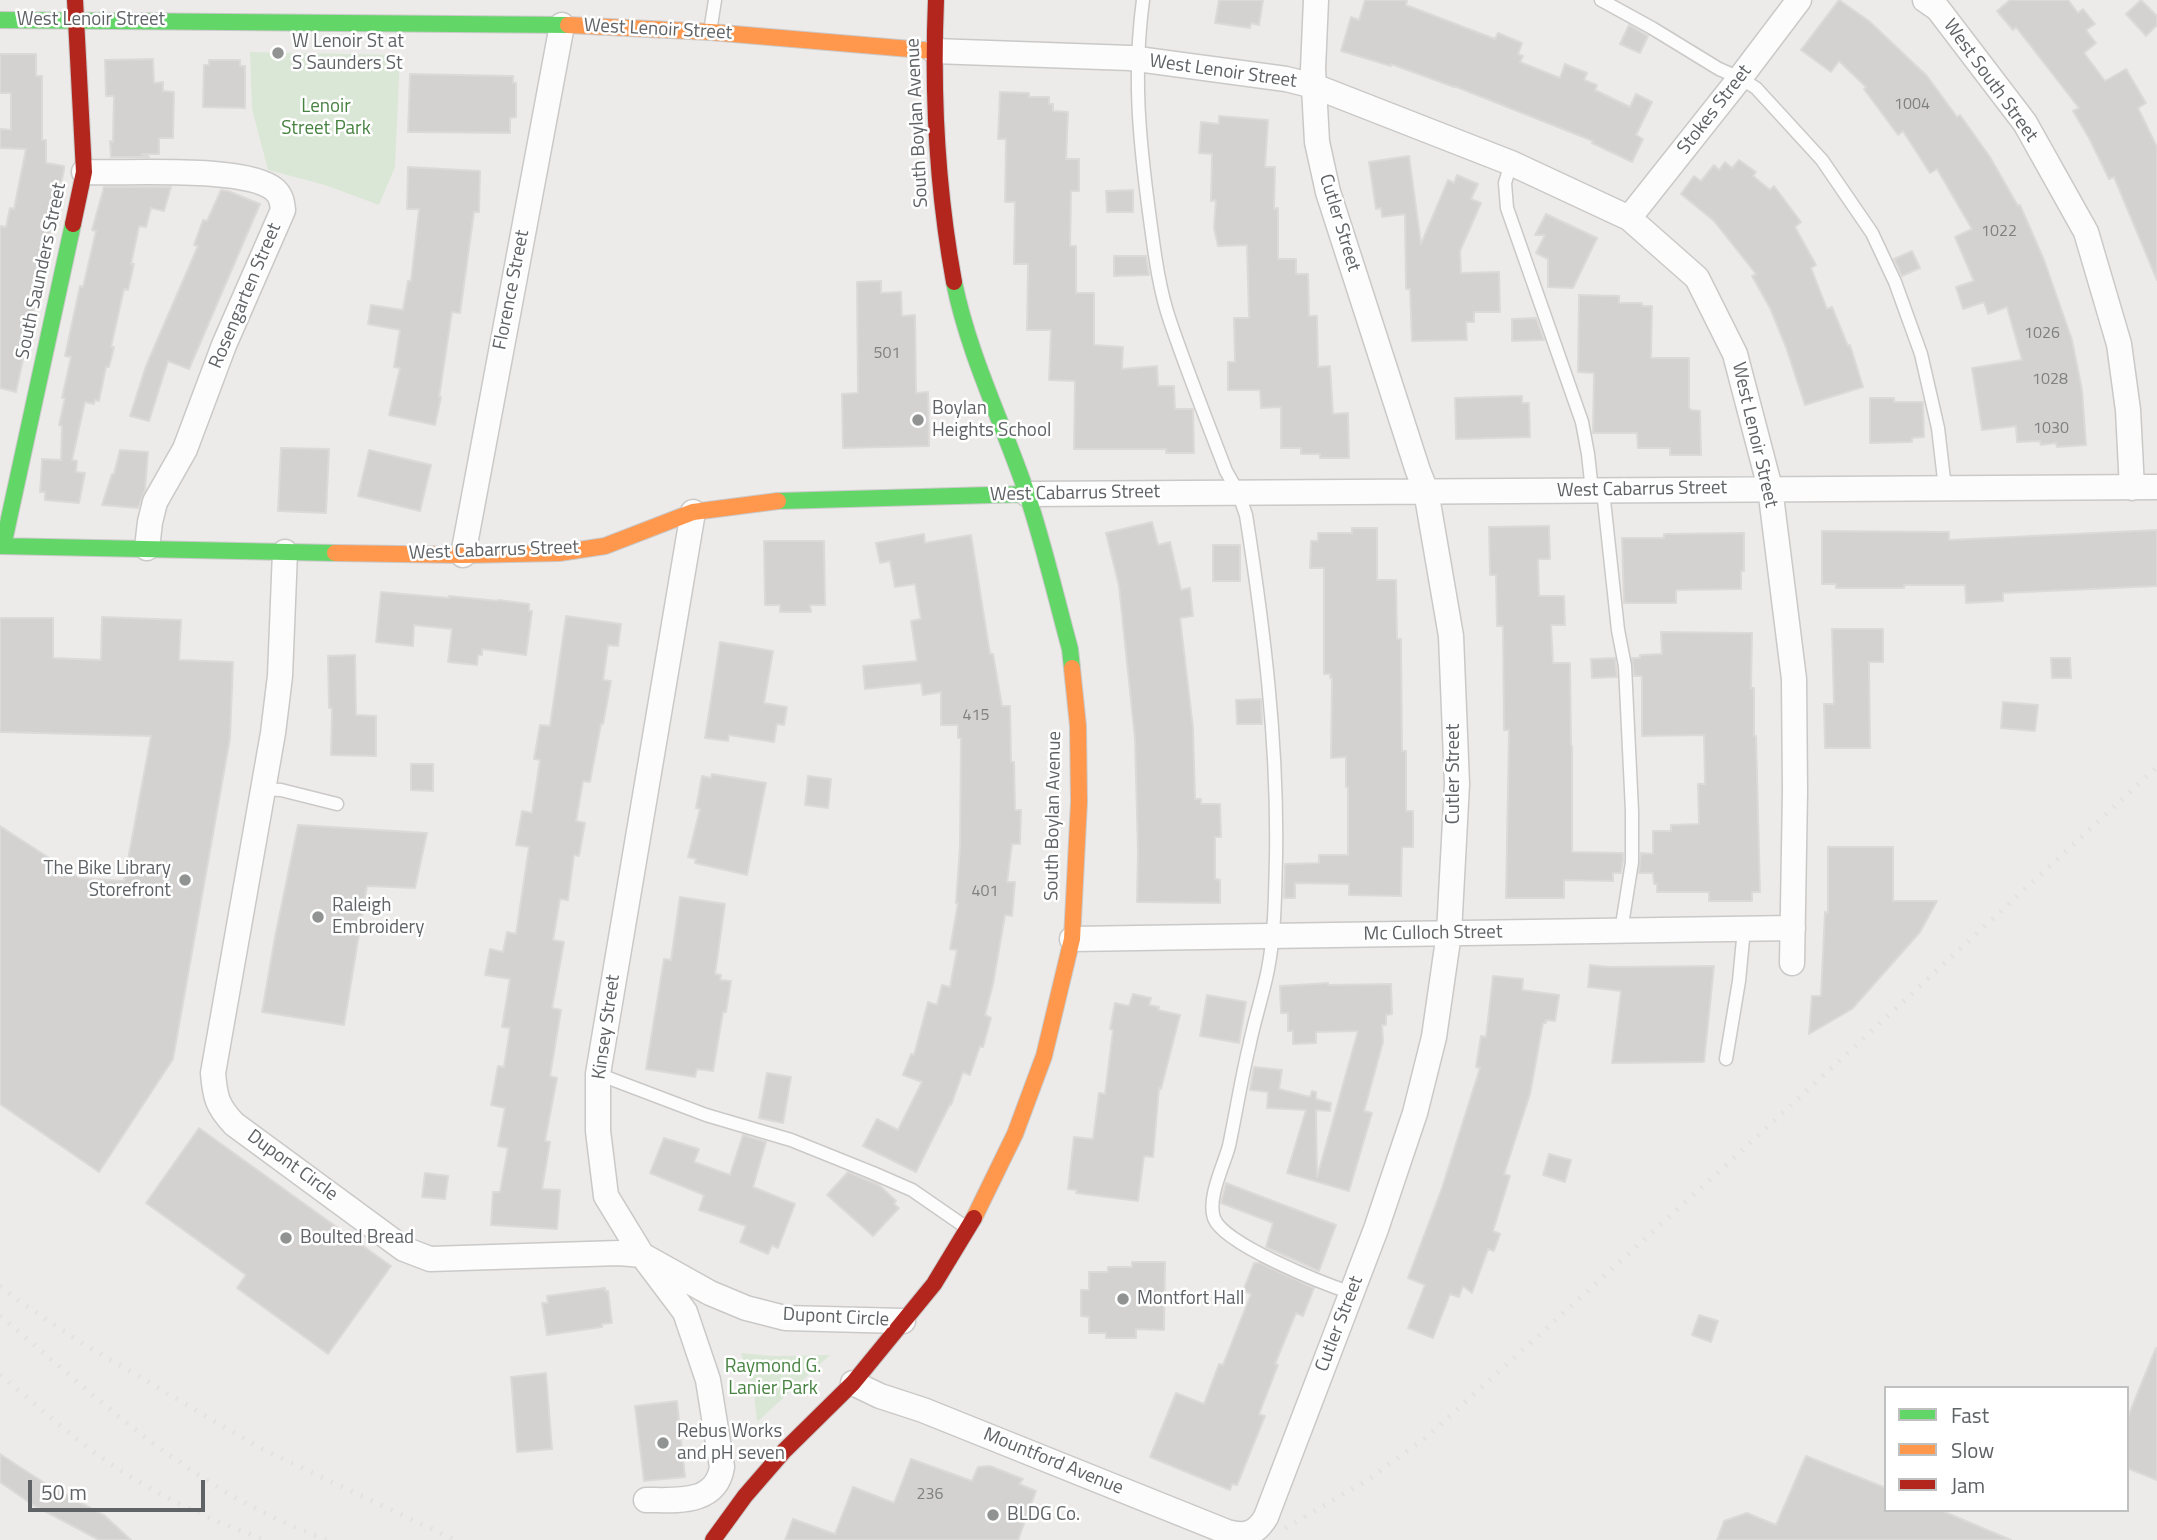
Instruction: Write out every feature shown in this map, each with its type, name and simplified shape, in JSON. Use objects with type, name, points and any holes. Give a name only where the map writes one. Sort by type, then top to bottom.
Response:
[{"type":"street","name":"South Saunders Street","points":[[1,547],[85,172],[75,0]]},
{"type":"street","name":"South Boylan Avenue","points":[[713,1540],[745,1496],[784,1451],[853,1383],[933,1284],[968,1229],[1015,1134],[1044,1056],[1072,939],[1079,802],[1077,713],[1070,649],[1027,494],[987,392],[957,295],[938,170],[934,51],[936,0]]},
{"type":"street","name":"Cutler Street","points":[[1253,1532],[1266,1517],[1376,1229],[1415,1113],[1434,1037],[1449,933],[1457,784],[1451,636],[1426,491],[1328,192],[1317,142],[1314,86],[1316,0]]},
{"type":"street","name":"Stokes Street","points":[[1629,218],[1799,0]]},
{"type":"street","name":"West South Street","points":[[1925,0],[1938,9],[2025,122],[2086,232],[2119,344],[2128,410],[2132,488]]},
{"type":"street","name":"West Lenoir Street","points":[[0,20],[455,18],[710,32],[934,51],[1137,59],[1286,79],[1314,86],[1511,163],[1629,218],[1697,278],[1735,354],[1770,488],[1794,679],[1792,963]]},
{"type":"street","name":"Florence Street","points":[[463,555],[562,25]]},
{"type":"street","name":"Rosengarten Street","points":[[85,172],[239,176],[269,186],[282,199],[283,210],[225,345],[185,449],[155,502],[147,548]]},
{"type":"street","name":"West Cabarrus Street","points":[[1,547],[463,555],[559,553],[604,546],[693,512],[773,501],[1027,494],[2157,487]]},
{"type":"street","name":"Kinsey Street","points":[[646,1500],[689,1500],[709,1491],[720,1482],[722,1467],[708,1380],[685,1312],[642,1255],[606,1196],[598,1131],[598,1074],[693,512]]},
{"type":"street","name":"Dupont Circle","points":[[285,552],[280,676],[273,733],[213,1073],[221,1111],[234,1124],[404,1249],[430,1259],[642,1255],[710,1293],[746,1308],[785,1318],[903,1321]]},
{"type":"street","name":"Mc Culloch Street","points":[[1072,939],[1793,928]]},
{"type":"street","name":"Mountford Avenue","points":[[853,1383],[880,1396],[923,1410],[1238,1535],[1253,1532]]},
{"type":"lane","points":[[710,32],[715,0]]},
{"type":"lane","points":[[1143,0],[1136,83],[1141,152],[1154,255],[1169,319],[1226,471],[1238,492],[1246,515],[1273,726],[1277,797],[1274,909],[1268,969],[1228,1149],[1215,1189],[1214,1218],[1240,1244],[1352,1293]]},
{"type":"lane","points":[[1601,0],[1756,88],[1822,160],[1871,233],[1895,282],[1921,354],[1938,428],[1945,488]]},
{"type":"lane","points":[[1511,163],[1505,183],[1507,208],[1582,422],[1597,491],[1625,666],[1632,862],[1621,930]]},
{"type":"lane","points":[[262,789],[281,790],[337,804]]},
{"type":"lane","points":[[1726,1059],[1740,981],[1744,929]]},
{"type":"lane","points":[[598,1074],[706,1115],[791,1140],[873,1173],[912,1191],[968,1229]]},
{"type":"green space","name":"Lenoir Street Park","points":[[250,52],[400,55],[395,167],[379,205],[325,185],[268,170],[252,109]]},
{"type":"green space","name":"Raymond G. Lanier Park","points":[[741,1353],[773,1356],[830,1355],[757,1422],[754,1393]]},
{"type":"building","points":[[1219,0],[1263,0],[1259,25],[1251,23],[1250,28],[1215,23]]},
{"type":"building","points":[[1365,0],[1407,0],[1406,5],[1495,39],[1498,33],[1522,43],[1518,54],[1523,56],[1520,62],[1560,78],[1565,64],[1587,73],[1584,80],[1597,85],[1595,90],[1630,107],[1636,94],[1652,102],[1636,135],[1643,139],[1632,162],[1592,143],[1593,141],[1454,86],[1391,64],[1341,51],[1351,17],[1359,20]]},
{"type":"building","points":[[1839,0],[1869,21],[1927,76],[1957,117],[1960,115],[1990,157],[2018,206],[2020,205],[2044,260],[2072,340],[2082,390],[2086,445],[2057,447],[2056,443],[2041,445],[2040,441],[2017,442],[2016,426],[1982,430],[1972,368],[2022,360],[2007,307],[1988,314],[1984,302],[1963,309],[1956,287],[1974,281],[1955,237],[1972,229],[1937,169],[1930,173],[1903,131],[1898,135],[1864,89],[1866,87],[1839,61],[1831,72],[1801,50]]},
{"type":"building","points":[[2010,0],[2068,0],[2078,13],[2083,9],[2095,24],[2086,30],[2096,43],[2084,53],[2105,81],[2126,69],[2146,103],[2138,108],[2157,147],[2157,280],[2114,177],[2109,179],[2073,111],[2079,108],[2016,27],[2013,30],[1997,11]]},
{"type":"building","points":[[2141,0],[2157,16],[2157,25],[2146,36],[2126,14]]},
{"type":"building","points":[[1629,25],[1648,36],[1640,53],[1620,44]]},
{"type":"building","points":[[0,54],[36,54],[36,76],[42,76],[42,140],[46,140],[46,163],[64,166],[35,289],[38,290],[16,392],[0,388],[0,226],[6,227],[10,208],[14,209],[26,149],[0,148],[0,129],[11,130],[11,93],[0,93]]},
{"type":"building","points":[[153,59],[154,83],[163,82],[163,91],[174,92],[173,138],[159,138],[159,154],[142,154],[149,157],[111,157],[114,96],[106,96],[105,60]]},
{"type":"building","points":[[209,60],[240,60],[240,66],[245,66],[245,108],[203,107],[204,65],[209,65]]},
{"type":"building","points":[[410,74],[513,76],[513,83],[516,83],[516,117],[510,118],[510,133],[408,132]]},
{"type":"building","points":[[1000,92],[1049,97],[1053,111],[1068,112],[1066,159],[1079,159],[1079,191],[1071,191],[1070,246],[1076,246],[1076,293],[1094,293],[1094,345],[1123,347],[1122,369],[1157,366],[1158,386],[1174,386],[1175,409],[1193,409],[1194,453],[1166,453],[1166,449],[1074,449],[1075,381],[1049,380],[1051,330],[1027,330],[1028,264],[1014,264],[1015,202],[1005,202],[1006,139],[998,139]]},
{"type":"building","points":[[1219,116],[1268,120],[1265,167],[1275,167],[1274,209],[1278,208],[1278,259],[1296,259],[1296,274],[1308,274],[1309,316],[1317,316],[1318,367],[1330,366],[1333,414],[1348,413],[1349,458],[1320,458],[1320,454],[1301,454],[1301,448],[1281,448],[1281,407],[1261,408],[1260,390],[1228,390],[1228,362],[1235,362],[1234,318],[1249,318],[1247,245],[1218,246],[1214,228],[1216,200],[1211,201],[1212,154],[1199,153],[1201,122],[1219,124]]},
{"type":"building","points":[[1409,156],[1421,244],[1448,180],[1454,183],[1457,175],[1478,184],[1471,199],[1481,203],[1460,251],[1461,273],[1499,272],[1500,312],[1474,312],[1474,322],[1466,322],[1467,340],[1412,341],[1410,289],[1406,289],[1405,214],[1382,217],[1381,208],[1376,209],[1369,162]]},
{"type":"building","points":[[1739,160],[1756,172],[1753,176],[1770,190],[1774,186],[1801,222],[1795,227],[1816,265],[1811,268],[1827,309],[1832,307],[1848,346],[1850,345],[1863,387],[1805,405],[1770,308],[1752,276],[1756,274],[1714,221],[1681,194],[1694,176],[1701,181],[1714,165],[1719,170],[1725,162],[1732,168]]},
{"type":"building","points":[[408,167],[480,171],[479,212],[474,212],[460,313],[452,312],[435,425],[389,415],[400,368],[394,367],[400,330],[368,324],[371,305],[403,310],[408,281],[411,281],[419,209],[407,209]]},
{"type":"building","points":[[104,187],[171,187],[164,211],[151,208],[146,227],[139,226],[131,264],[134,264],[128,290],[124,289],[111,347],[114,347],[109,367],[106,367],[99,401],[95,400],[94,404],[85,402],[72,460],[77,461],[76,472],[85,473],[79,503],[45,500],[45,492],[40,492],[42,459],[61,460],[62,426],[59,425],[71,357],[65,356]]},
{"type":"building","points":[[221,190],[260,204],[189,369],[168,361],[149,421],[130,416],[146,366],[198,246],[194,245],[203,220],[207,221]]},
{"type":"building","points":[[1133,190],[1133,212],[1107,212],[1106,191]]},
{"type":"building","points":[[1546,214],[1597,238],[1573,288],[1548,287],[1548,259],[1536,253],[1545,235],[1535,235]]},
{"type":"building","points":[[1912,251],[1920,268],[1902,276],[1894,259]]},
{"type":"building","points":[[1114,256],[1146,256],[1149,275],[1114,276]]},
{"type":"building","points":[[881,281],[881,293],[901,292],[902,316],[915,315],[916,393],[928,392],[929,446],[843,448],[842,394],[858,393],[857,282]]},
{"type":"building","points":[[1579,295],[1619,296],[1619,303],[1652,306],[1651,358],[1689,358],[1689,407],[1691,410],[1700,411],[1701,455],[1670,455],[1670,448],[1638,448],[1637,433],[1593,433],[1594,373],[1578,372]]},
{"type":"building","points":[[1536,318],[1544,340],[1512,341],[1512,319]]},
{"type":"building","points":[[1522,396],[1522,403],[1529,403],[1530,437],[1456,439],[1455,398]]},
{"type":"building","points":[[1870,398],[1894,398],[1894,402],[1923,402],[1924,437],[1912,438],[1912,442],[1870,443]]},
{"type":"building","points":[[281,448],[329,449],[326,513],[278,511]]},
{"type":"building","points":[[120,450],[148,452],[145,490],[138,508],[102,505]]},
{"type":"building","points":[[369,450],[431,465],[420,511],[358,496]]},
{"type":"building","points":[[1152,522],[1158,545],[1170,542],[1181,590],[1190,588],[1193,616],[1180,618],[1193,728],[1195,799],[1201,799],[1201,804],[1220,804],[1221,837],[1215,837],[1215,879],[1220,880],[1220,903],[1137,902],[1135,739],[1119,586],[1106,533]]},
{"type":"building","points":[[1549,526],[1550,559],[1538,559],[1539,596],[1564,596],[1565,625],[1551,625],[1553,663],[1570,663],[1572,852],[1623,853],[1623,861],[1621,873],[1613,873],[1613,881],[1564,880],[1564,898],[1506,898],[1509,730],[1504,730],[1503,626],[1497,626],[1496,575],[1490,575],[1489,527]]},
{"type":"building","points":[[1352,528],[1377,528],[1377,580],[1396,580],[1397,639],[1401,639],[1402,751],[1406,751],[1406,811],[1413,811],[1413,847],[1402,847],[1401,896],[1349,895],[1349,884],[1295,883],[1295,898],[1284,898],[1285,864],[1319,863],[1319,855],[1348,855],[1346,757],[1331,758],[1332,678],[1330,674],[1324,674],[1324,568],[1310,568],[1311,541],[1318,541],[1318,533],[1352,533]]},
{"type":"building","points":[[2157,530],[2157,586],[2003,593],[2003,601],[1966,603],[1965,585],[1836,588],[1836,584],[1822,584],[1822,531],[1949,532],[1949,540]]},
{"type":"building","points":[[1744,533],[1741,589],[1676,590],[1676,603],[1624,603],[1622,538],[1664,538],[1664,534]]},
{"type":"building","points":[[924,534],[925,543],[971,535],[990,654],[993,654],[1002,706],[1010,706],[1015,810],[1021,810],[1020,844],[1012,844],[1007,882],[1015,882],[1012,916],[1005,915],[985,1015],[991,1018],[983,1047],[980,1046],[970,1075],[963,1072],[951,1105],[916,1172],[863,1146],[877,1119],[898,1130],[922,1082],[903,1075],[911,1054],[914,1055],[928,1002],[937,1005],[942,985],[950,987],[957,950],[950,949],[958,903],[961,738],[958,738],[958,725],[941,725],[941,692],[923,695],[921,683],[865,689],[863,666],[917,661],[911,621],[921,619],[915,584],[895,587],[890,561],[880,563],[876,543]]},
{"type":"building","points":[[764,541],[824,541],[825,605],[810,605],[811,612],[780,612],[780,605],[765,605]]},
{"type":"building","points":[[1213,545],[1240,545],[1240,581],[1213,581]]},
{"type":"building","points":[[381,592],[529,604],[529,611],[532,611],[526,655],[482,649],[477,665],[448,662],[452,629],[414,625],[413,646],[376,642]]},
{"type":"building","points":[[566,616],[621,624],[618,646],[608,645],[603,680],[611,681],[590,782],[583,781],[576,821],[585,823],[579,856],[574,855],[568,900],[560,899],[553,940],[564,942],[552,1008],[561,1010],[550,1076],[557,1078],[545,1141],[550,1142],[542,1189],[560,1190],[557,1229],[491,1225],[493,1192],[500,1192],[508,1148],[498,1146],[505,1108],[491,1105],[498,1066],[504,1067],[510,1028],[502,1027],[510,979],[485,975],[490,949],[503,952],[507,932],[516,934],[529,847],[516,845],[522,811],[532,813],[540,760],[534,759],[540,725],[550,726]]},
{"type":"building","points":[[102,617],[181,620],[179,660],[233,662],[230,738],[173,1059],[99,1172],[0,1104],[0,826],[80,878],[124,881],[151,736],[0,732],[0,618],[53,618],[53,658],[101,660]]},
{"type":"building","points":[[1832,629],[1883,629],[1883,662],[1869,662],[1870,748],[1825,748],[1824,704],[1834,704]]},
{"type":"building","points":[[1661,632],[1752,633],[1751,688],[1754,688],[1760,892],[1752,892],[1752,901],[1709,901],[1709,892],[1657,892],[1653,873],[1639,873],[1641,853],[1653,854],[1653,831],[1671,831],[1671,825],[1699,824],[1698,784],[1705,784],[1704,735],[1642,736],[1642,676],[1634,676],[1632,658],[1662,654]]},
{"type":"building","points":[[720,642],[773,651],[764,703],[787,707],[784,725],[777,724],[774,742],[729,735],[728,741],[705,738]]},
{"type":"building","points":[[355,655],[356,715],[376,716],[376,756],[331,755],[332,708],[329,708],[328,656]]},
{"type":"building","points":[[1615,658],[1617,677],[1592,678],[1591,659]]},
{"type":"building","points":[[2051,658],[2070,658],[2071,678],[2052,678]]},
{"type":"building","points":[[1261,699],[1262,724],[1237,724],[1236,700]]},
{"type":"building","points":[[2003,702],[2038,705],[2035,731],[2001,728]]},
{"type":"building","points":[[411,764],[433,764],[433,791],[411,790]]},
{"type":"building","points":[[712,774],[766,783],[747,875],[695,863],[696,859],[688,857],[700,809],[696,808],[702,776],[711,778]]},
{"type":"building","points":[[808,776],[831,779],[828,808],[805,805]]},
{"type":"building","points":[[298,825],[427,833],[415,888],[367,886],[344,1025],[262,1012]]},
{"type":"building","points":[[1828,847],[1893,847],[1893,901],[1937,901],[1920,932],[1852,1009],[1809,1034],[1812,996],[1821,996],[1825,912],[1828,913]]},
{"type":"building","points":[[680,897],[725,904],[715,974],[721,975],[720,980],[731,981],[726,1012],[723,1012],[713,1071],[697,1069],[695,1077],[646,1069],[664,959],[671,960]]},
{"type":"building","points":[[1590,965],[1714,966],[1704,1062],[1612,1063],[1621,991],[1588,987]]},
{"type":"building","points":[[1493,976],[1523,979],[1522,990],[1559,995],[1555,1021],[1546,1020],[1546,1023],[1543,1023],[1530,1094],[1504,1174],[1510,1176],[1493,1231],[1500,1234],[1494,1251],[1488,1249],[1472,1293],[1463,1286],[1459,1297],[1450,1294],[1433,1338],[1408,1328],[1425,1285],[1408,1278],[1442,1188],[1480,1068],[1476,1067],[1481,1036],[1486,1037]]},
{"type":"building","points":[[1328,983],[1391,984],[1392,1014],[1386,1015],[1386,1025],[1382,1025],[1383,1042],[1364,1111],[1372,1113],[1349,1191],[1287,1173],[1306,1110],[1267,1108],[1268,1092],[1250,1090],[1254,1067],[1282,1070],[1279,1089],[1310,1097],[1312,1091],[1316,1092],[1316,1099],[1331,1103],[1330,1111],[1316,1110],[1317,1177],[1358,1031],[1316,1032],[1316,1043],[1293,1044],[1293,1031],[1288,1031],[1288,1013],[1281,1013],[1280,986]]},
{"type":"building","points":[[1133,994],[1151,998],[1149,1005],[1159,1007],[1158,1010],[1180,1015],[1161,1089],[1159,1088],[1153,1157],[1144,1156],[1138,1201],[1076,1193],[1077,1190],[1068,1189],[1074,1137],[1093,1139],[1099,1093],[1105,1094],[1113,1030],[1110,1029],[1115,1003],[1129,1006]]},
{"type":"building","points":[[1207,995],[1246,1002],[1239,1043],[1200,1036]]},
{"type":"building","points":[[767,1073],[791,1077],[783,1123],[759,1118]]},
{"type":"building","points":[[199,1128],[391,1266],[328,1354],[237,1288],[246,1275],[146,1203]]},
{"type":"building","points":[[743,1135],[766,1142],[753,1187],[795,1204],[778,1248],[772,1245],[768,1254],[740,1242],[746,1226],[699,1210],[704,1195],[650,1173],[664,1138],[699,1149],[694,1162],[730,1175]]},
{"type":"building","points":[[1549,1154],[1571,1160],[1565,1182],[1543,1175]]},
{"type":"building","points":[[848,1172],[879,1185],[896,1201],[894,1204],[899,1208],[873,1236],[827,1195]]},
{"type":"building","points":[[425,1173],[448,1176],[445,1199],[422,1197]]},
{"type":"building","points":[[1226,1183],[1336,1225],[1319,1271],[1266,1247],[1273,1223],[1221,1203]]},
{"type":"building","name":"Montfort Hall","points":[[1132,1262],[1165,1262],[1164,1330],[1136,1329],[1136,1338],[1106,1338],[1106,1333],[1089,1333],[1089,1317],[1081,1316],[1081,1290],[1089,1290],[1089,1272],[1108,1272],[1108,1267],[1132,1267]]},
{"type":"building","points":[[1254,1263],[1260,1263],[1314,1288],[1303,1316],[1296,1313],[1275,1364],[1278,1365],[1259,1414],[1265,1416],[1237,1485],[1232,1484],[1230,1490],[1150,1457],[1176,1393],[1204,1404],[1219,1364],[1223,1365],[1251,1294],[1243,1291]]},
{"type":"building","points":[[605,1288],[605,1291],[608,1291],[612,1323],[602,1324],[602,1327],[547,1335],[542,1303],[548,1303],[547,1296]]},
{"type":"building","points":[[1699,1315],[1718,1321],[1711,1342],[1692,1335]]},
{"type":"building","points":[[2157,1348],[2157,1480],[2129,1469],[2129,1414]]},
{"type":"building","points":[[546,1373],[552,1449],[517,1452],[511,1377]]},
{"type":"building","points":[[677,1401],[685,1477],[644,1481],[635,1406]]},
{"type":"building","points":[[0,1454],[46,1484],[105,1516],[131,1540],[99,1540],[33,1505],[0,1482]]},
{"type":"building","points":[[1806,1456],[1884,1487],[1884,1512],[1945,1512],[2011,1540],[1717,1540],[1724,1521],[1747,1513],[1776,1525]]},
{"type":"building","points":[[911,1459],[972,1481],[978,1467],[990,1466],[1023,1479],[1019,1484],[1036,1491],[1018,1540],[785,1540],[793,1519],[835,1534],[853,1487],[894,1503]]},
{"type":"railway","points":[[1285,1528],[1366,1481],[1428,1436],[2157,767]]},
{"type":"railway","points":[[0,1286],[82,1343],[260,1448],[455,1540]]},
{"type":"railway","points":[[0,1316],[112,1411],[182,1464],[253,1507],[328,1540]]},
{"type":"railway","points":[[0,1375],[80,1442],[126,1474],[184,1506],[266,1540]]},
{"type":"traffic: fast","points":[[0,20],[568,25]]},
{"type":"traffic: fast","points":[[3,546],[73,224]]},
{"type":"traffic: fast","points":[[954,282],[977,363],[1033,513],[1070,649],[1072,668]]},
{"type":"traffic: fast","points":[[778,501],[1027,494]]},
{"type":"traffic: fast","points":[[0,546],[335,553]]},
{"type":"traffic: slow","points":[[568,25],[710,32],[934,51]]},
{"type":"traffic: slow","points":[[335,553],[559,553],[605,546],[693,512],[778,501]]},
{"type":"traffic: slow","points":[[974,1218],[1015,1134],[1044,1056],[1072,939],[1079,802],[1078,726],[1072,668]]},
{"type":"traffic: jam","points":[[73,224],[84,172],[75,0]]},
{"type":"traffic: jam","points":[[936,0],[937,141],[943,212],[954,282]]},
{"type":"traffic: jam","points":[[713,1540],[745,1496],[784,1451],[853,1383],[934,1284],[974,1218]]},
{"type":"place","name":"W Lenoir St at S Saunders St","points":[[278,53]]},
{"type":"place","name":"Boylan Heights School","points":[[918,420]]},
{"type":"place","name":"The Bike Library Storefront","points":[[185,880]]},
{"type":"place","name":"Raleigh Embroidery","points":[[318,917]]},
{"type":"place","name":"Boulted Bread","points":[[286,1238]]},
{"type":"place","name":"Montfort Hall","points":[[1123,1299]]},
{"type":"place","name":"Rebus Works and pH seven","points":[[663,1443]]},
{"type":"place","name":"BLDG Co.","points":[[993,1515]]}]
